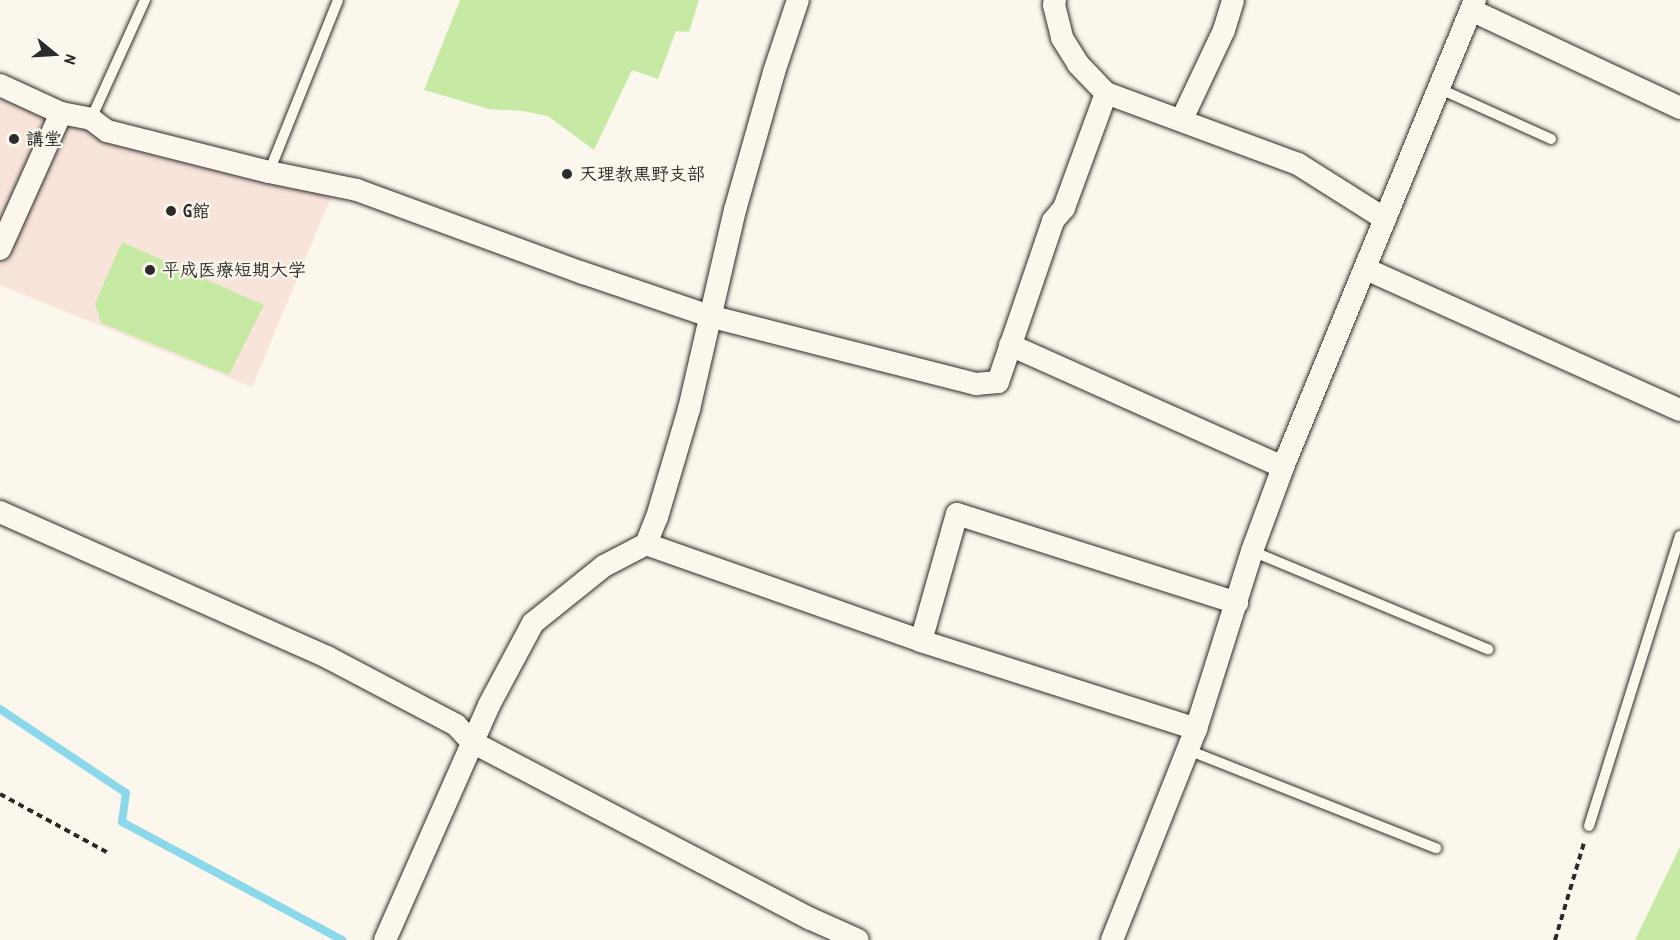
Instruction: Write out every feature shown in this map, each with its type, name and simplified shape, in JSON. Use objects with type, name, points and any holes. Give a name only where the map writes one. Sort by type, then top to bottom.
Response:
[{"type":"street","points":[[385,940],[472,742],[532,623],[604,566],[646,544],[657,517],[689,410],[735,210],[774,72],[798,0]]},
{"type":"street","points":[[1055,0],[1053,5],[1062,38],[1078,64],[1106,93],[1298,164],[1385,219]]},
{"type":"street","points":[[1182,120],[1224,30],[1233,0]]},
{"type":"street","points":[[1112,940],[1192,739],[1252,551],[1283,467],[1473,5],[1680,108]]},
{"type":"street","points":[[0,85],[61,113],[91,120],[107,131],[269,172],[357,190],[583,273],[709,316],[976,384],[998,382],[1053,221],[1064,208],[1106,93]]},
{"type":"street","points":[[0,249],[61,113]]},
{"type":"street","points":[[1366,269],[1680,410]]},
{"type":"street","points":[[1010,345],[1283,467]]},
{"type":"street","points":[[0,512],[327,657],[456,725],[472,742],[811,919],[858,940]]},
{"type":"street","points":[[921,641],[957,514],[1237,603]]},
{"type":"street","points":[[646,544],[1192,739]]},
{"type":"lane","points":[[91,120],[145,0]]},
{"type":"lane","points":[[269,172],[338,0]]},
{"type":"lane","points":[[1438,88],[1551,139]]},
{"type":"lane","points":[[1589,826],[1680,536]]},
{"type":"lane","points":[[1252,551],[1488,649]]},
{"type":"lane","points":[[1192,739],[1436,848]]},
{"type":"path","points":[[0,794],[111,854]]},
{"type":"path","points":[[1555,940],[1589,826]]},
{"type":"shaded area","name":"講堂","points":[[0,90],[47,119],[0,223]]},
{"type":"shaded area","name":"平成医療短期大学","points":[[60,123],[331,197],[252,387],[0,285],[0,255]]},
{"type":"green space","points":[[460,0],[699,0],[689,32],[676,31],[658,79],[632,70],[594,150],[548,116],[523,111],[489,109],[424,90]]},
{"type":"green space","points":[[122,242],[264,305],[229,375],[101,323],[95,304]]},
{"type":"green space","points":[[1680,847],[1680,940],[1635,940]]},
{"type":"waterway","points":[[0,709],[126,793],[122,822],[342,940]]},
{"type":"place","name":"講堂","points":[[14,139]]},
{"type":"place","name":"天理教黒野支部","points":[[567,174]]},
{"type":"place","name":"G館","points":[[171,211]]},
{"type":"place","name":"平成医療短期大学","points":[[150,270]]}]
